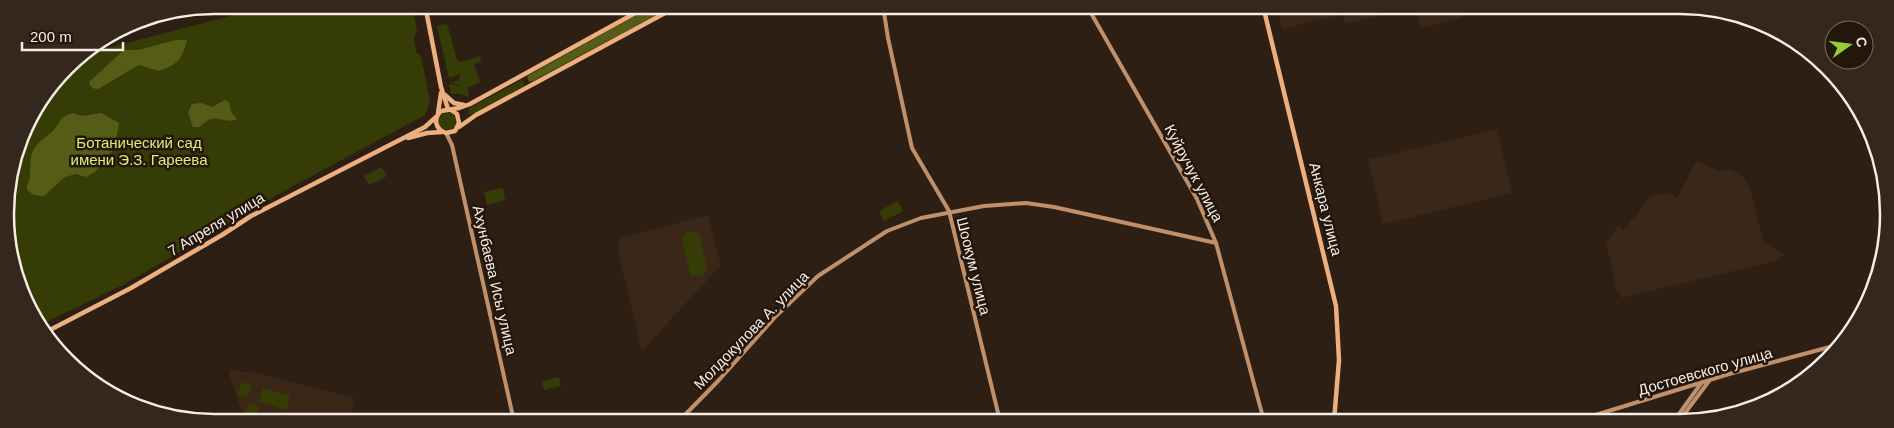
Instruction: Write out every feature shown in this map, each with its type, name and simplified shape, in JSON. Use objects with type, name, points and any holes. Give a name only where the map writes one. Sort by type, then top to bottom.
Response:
[{"type":"main road","points":[[427,14],[441,87],[437,127],[444,133],[456,130],[476,116],[529,86],[663,14]]},
{"type":"main road","points":[[437,115],[450,109],[467,105],[634,14]]},
{"type":"main road","name":"Анкара улица","points":[[1265,14],[1336,306],[1338,360],[1334,414]]},
{"type":"main road","points":[[523,76],[529,86]]},
{"type":"main road","points":[[441,87],[449,99],[461,105],[467,105]]},
{"type":"main road","points":[[441,87],[450,109],[459,116],[456,130]]},
{"type":"main road","name":"7 Апреля улица","points":[[50,330],[131,288],[251,216],[426,127],[437,115]]},
{"type":"main road","name":"7 Апреля улица","points":[[401,139],[427,133],[444,133]]},
{"type":"street","name":"Шоокум улица","points":[[884,14],[912,148],[949,212],[998,414]]},
{"type":"street","name":"Куйручук улица","points":[[1092,14],[1197,199],[1216,242],[1262,414]]},
{"type":"street","name":"Ахунбаева Исы улица","points":[[452,145],[456,130]]},
{"type":"street","name":"Ахунбаева Исы улица","points":[[444,133],[452,145],[512,414]]},
{"type":"street","name":"Молдокулова А. улица","points":[[686,414],[776,316],[824,271],[887,231],[921,218],[996,204],[1031,204],[1054,207],[1216,242]]},
{"type":"street","name":"Достоевского улица","points":[[1599,414],[1702,382],[1830,347]]},
{"type":"street","points":[[1684,414],[1710,380]]},
{"type":"street","points":[[1702,382],[1704,388]]},
{"type":"street","points":[[1679,414],[1702,382]]},
{"type":"street","points":[[1690,386],[1695,388],[1695,392]]},
{"type":"shaded area","points":[[1279,14],[1343,14],[1282,29]]},
{"type":"shaded area","points":[[1343,14],[1383,14],[1345,24]]},
{"type":"shaded area","points":[[1418,14],[1462,14],[1463,18],[1421,28]]},
{"type":"shaded area","points":[[1497,129],[1512,193],[1383,224],[1368,160]]},
{"type":"shaded area","points":[[1696,161],[1719,171],[1730,169],[1741,174],[1750,189],[1764,243],[1784,254],[1779,260],[1621,298],[1619,291],[1617,291],[1606,244],[1618,225],[1624,230],[1650,197],[1668,193],[1677,198]]},
{"type":"shaded area","points":[[708,215],[721,265],[642,351],[618,253],[620,238]]},
{"type":"shaded area","points":[[228,370],[257,373],[354,398],[351,414],[242,414]]},
{"type":"green space","name":"Ботанический сад имени Э.З. Гареева","points":[[238,14],[414,14],[417,31],[414,39],[416,52],[421,56],[430,101],[425,115],[284,191],[123,285],[46,322],[34,303],[24,278],[15,240],[15,188],[24,150],[34,125],[47,103],[72,72],[98,50]]},
{"type":"green space","points":[[639,14],[658,14],[533,81],[529,82],[527,77]]},
{"type":"green space","points":[[447,24],[457,60],[461,62],[480,56],[481,61],[474,64],[480,82],[467,88],[464,87],[468,89],[469,97],[451,94],[449,84],[463,86],[452,83],[459,80],[460,74],[449,78],[437,26]]},
{"type":"green space","points":[[176,40],[187,40],[181,57],[175,64],[158,71],[140,65],[100,88],[97,89],[90,85],[89,82],[124,50],[138,50]]},
{"type":"green space","points":[[522,80],[525,83],[523,87],[473,114],[468,114],[469,108]]},
{"type":"green space","points":[[225,100],[229,102],[231,112],[237,119],[228,121],[215,118],[200,127],[193,127],[188,113],[192,104],[201,103],[212,107]]},
{"type":"green space","points":[[447,112],[453,115],[456,121],[453,127],[447,130],[441,127],[438,121],[441,115]]},
{"type":"green space","points":[[73,113],[82,116],[101,113],[119,123],[115,147],[95,172],[86,177],[76,174],[65,177],[44,196],[34,195],[27,190],[33,151],[38,143],[53,131],[63,118]]},
{"type":"green space","points":[[382,167],[387,176],[369,185],[364,176]]},
{"type":"green space","points":[[503,188],[505,200],[487,205],[484,192]]},
{"type":"green space","points":[[898,201],[903,211],[884,221],[879,211]]},
{"type":"green space","points":[[692,231],[700,237],[706,265],[703,275],[698,276],[690,274],[682,239],[686,233]]},
{"type":"green space","points":[[559,377],[561,386],[544,390],[542,381]]},
{"type":"green space","points":[[242,382],[251,385],[247,398],[238,395]]},
{"type":"green space","points":[[263,388],[290,396],[286,410],[259,402]]},
{"type":"green space","points":[[248,403],[259,406],[257,414],[245,412]]}]
